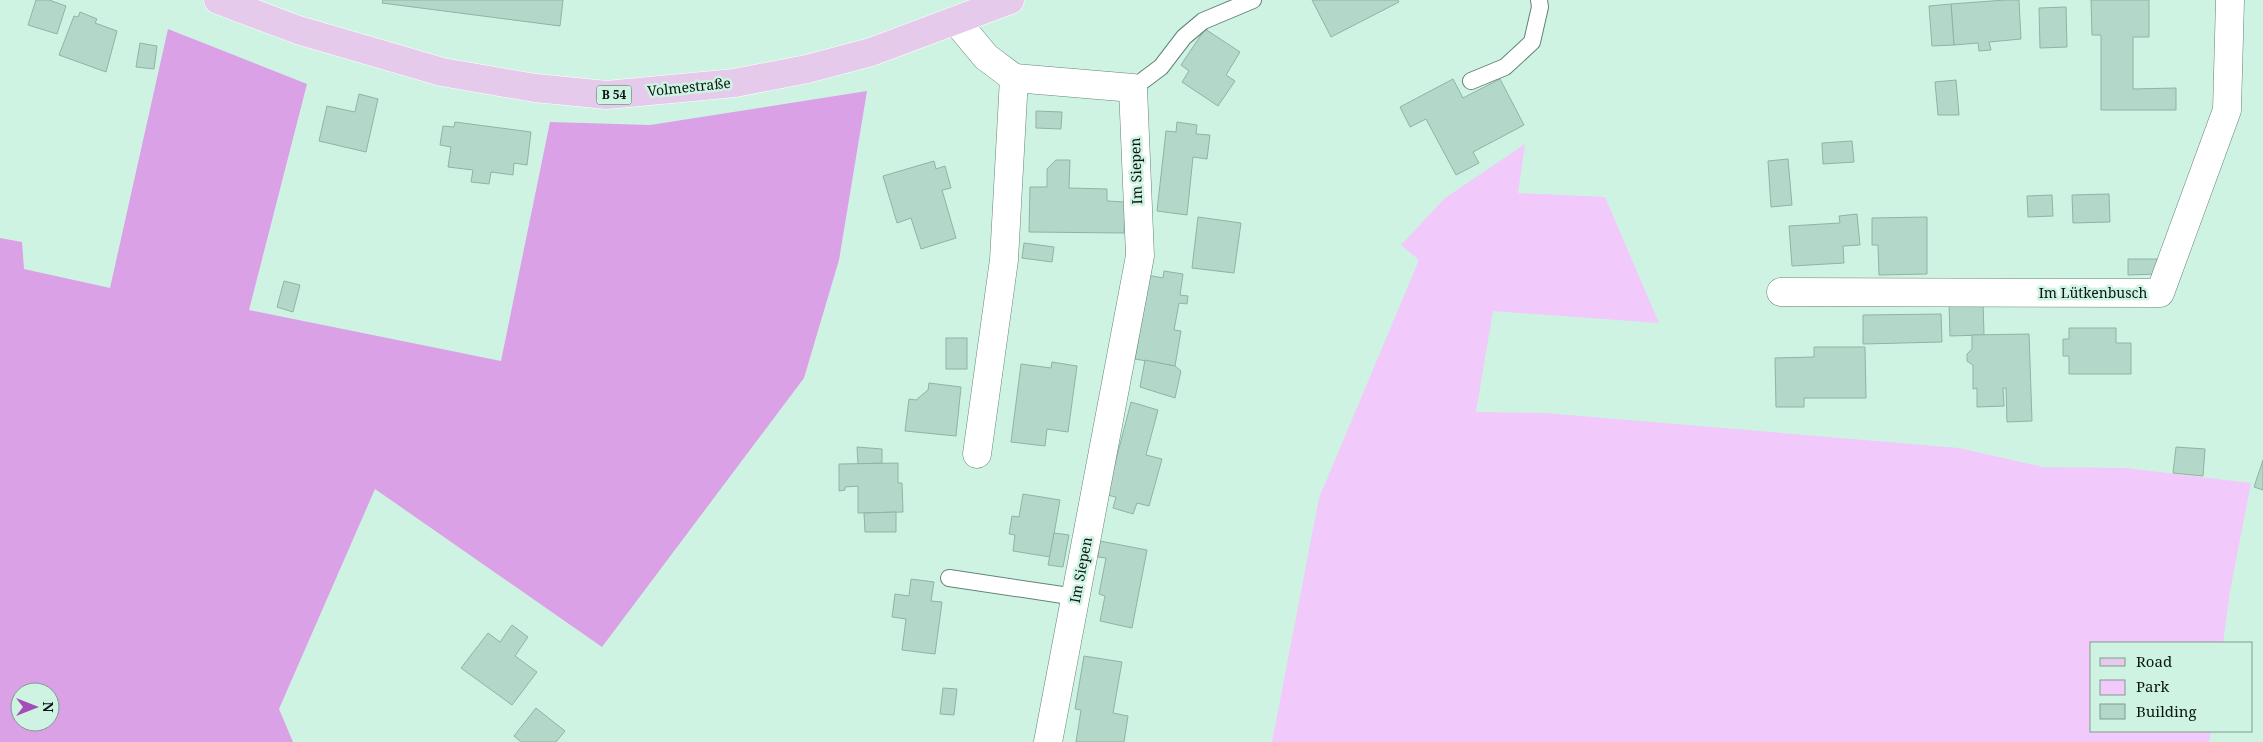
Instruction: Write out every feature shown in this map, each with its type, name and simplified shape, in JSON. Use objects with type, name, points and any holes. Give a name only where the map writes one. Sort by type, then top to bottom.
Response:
[{"type":"main road","name":"Volmestraße","points":[[218,0],[298,30],[442,72],[535,88],[607,95],[735,83],[807,69],[871,52],[1010,0]]},
{"type":"street","name":"Im Lütkenbusch","points":[[1781,292],[2160,293],[2227,110],[2230,0]]},
{"type":"street","points":[[956,21],[986,57],[1014,78],[1133,88]]},
{"type":"street","points":[[977,454],[1004,260],[1014,78]]},
{"type":"street","name":"Im Siepen","points":[[1048,742],[1140,256],[1133,88]]},
{"type":"lane","points":[[1133,88],[1161,67],[1184,37],[1203,21],[1253,0]]},
{"type":"lane","points":[[1471,81],[1505,67],[1532,42],[1540,7],[1539,0]]},
{"type":"lane","points":[[949,578],[1076,597]]},
{"type":"green space","points":[[1525,144],[1518,193],[1605,197],[1659,323],[1493,311],[1476,412],[1545,413],[1959,448],[2043,467],[2126,468],[2251,483],[2230,591],[2223,642],[2090,642],[2090,732],[2211,732],[2209,742],[1272,742],[1319,498],[1419,260],[1401,245],[1445,198]]},
{"type":"shaded area","points":[[168,29],[307,84],[249,310],[501,361],[550,122],[650,125],[867,91],[839,260],[804,378],[602,647],[375,489],[279,709],[293,742],[0,742],[0,238],[22,242],[24,269],[110,288]]},
{"type":"building","points":[[36,0],[49,0],[66,6],[57,34],[28,25]]},
{"type":"building","points":[[383,0],[563,0],[560,26],[382,3]]},
{"type":"building","points":[[1312,0],[1398,0],[1399,2],[1331,37]]},
{"type":"building","points":[[2019,0],[2021,39],[1989,42],[1991,50],[1979,51],[1978,43],[1954,45],[1951,4]]},
{"type":"building","points":[[2091,0],[2149,0],[2149,37],[2133,37],[2133,89],[2176,88],[2176,110],[2101,110],[2101,35],[2092,35]]},
{"type":"building","points":[[1951,4],[1954,45],[1932,46],[1929,6]]},
{"type":"building","points":[[2066,7],[2067,47],[2040,48],[2039,8]]},
{"type":"building","points":[[80,12],[97,19],[95,23],[117,31],[106,72],[59,55],[74,16],[78,17]]},
{"type":"building","points":[[1205,29],[1240,52],[1226,75],[1235,81],[1218,106],[1182,82],[1189,71],[1181,65]]},
{"type":"building","points":[[140,43],[157,46],[154,69],[136,67]]},
{"type":"building","points":[[1453,79],[1463,98],[1500,79],[1524,125],[1473,152],[1479,163],[1456,175],[1426,119],[1410,127],[1400,107]]},
{"type":"building","points":[[1956,80],[1959,115],[1938,115],[1935,82]]},
{"type":"building","points":[[359,94],[378,99],[366,152],[319,141],[327,106],[355,112]]},
{"type":"building","points":[[1036,111],[1062,112],[1061,129],[1036,128]]},
{"type":"building","points":[[455,122],[531,132],[527,165],[514,163],[513,175],[491,172],[489,184],[471,182],[473,170],[448,167],[451,147],[440,145],[443,126],[454,127]]},
{"type":"building","points":[[1177,122],[1197,125],[1196,134],[1210,135],[1207,159],[1193,157],[1187,215],[1157,211],[1166,131],[1176,132]]},
{"type":"building","points":[[1852,141],[1854,162],[1823,164],[1822,143]]},
{"type":"building","points":[[1788,159],[1792,205],[1771,207],[1768,161]]},
{"type":"building","points":[[1056,160],[1070,160],[1069,188],[1107,189],[1107,201],[1125,202],[1124,233],[1029,232],[1030,187],[1047,187],[1047,169]]},
{"type":"building","points":[[934,161],[936,169],[945,166],[951,188],[942,190],[956,238],[921,249],[911,218],[897,223],[883,176]]},
{"type":"building","points":[[2109,194],[2110,222],[2073,223],[2072,195]]},
{"type":"building","points":[[2052,195],[2053,216],[2028,217],[2027,196]]},
{"type":"building","points":[[1857,214],[1860,245],[1843,246],[1844,263],[1792,266],[1789,226],[1840,223],[1839,216]]},
{"type":"building","points":[[1198,217],[1241,223],[1234,273],[1192,268]]},
{"type":"building","points":[[1927,217],[1927,274],[1879,275],[1878,245],[1872,245],[1872,218]]},
{"type":"building","points":[[1024,243],[1054,247],[1052,262],[1022,258]]},
{"type":"building","points":[[2128,259],[2157,259],[2157,274],[2128,275]]},
{"type":"building","points":[[1164,271],[1183,274],[1180,295],[1188,296],[1187,304],[1179,303],[1174,330],[1181,331],[1175,366],[1135,359],[1139,337],[1136,337],[1147,275],[1163,278]]},
{"type":"building","points":[[284,281],[300,285],[293,312],[277,307]]},
{"type":"building","points":[[1949,302],[1983,302],[1984,335],[1950,336]]},
{"type":"building","points":[[1941,314],[1942,342],[1863,344],[1863,315]]},
{"type":"building","points":[[2069,328],[2116,328],[2116,343],[2131,343],[2131,374],[2069,374],[2069,356],[2063,356],[2063,339],[2069,339]]},
{"type":"building","points":[[2029,334],[2032,421],[2007,422],[2006,388],[2003,388],[2004,406],[1977,407],[1977,388],[1973,389],[1973,365],[1967,361],[1967,354],[1972,349],[1972,335]]},
{"type":"building","points":[[946,338],[967,338],[967,369],[946,369]]},
{"type":"building","points":[[1814,347],[1865,347],[1866,398],[1804,398],[1804,407],[1776,407],[1775,358],[1814,357]]},
{"type":"building","points":[[1145,360],[1175,366],[1181,371],[1175,398],[1140,387]]},
{"type":"building","points":[[1052,362],[1077,366],[1068,432],[1047,429],[1045,446],[1011,442],[1021,364],[1051,368]]},
{"type":"building","points":[[929,383],[961,387],[956,436],[905,431],[909,399],[916,400],[928,390]]},
{"type":"building","points":[[1131,402],[1158,410],[1146,455],[1162,459],[1149,506],[1137,503],[1133,514],[1113,508],[1116,497],[1107,495]]},
{"type":"building","points":[[857,447],[882,449],[882,463],[858,464]]},
{"type":"building","points":[[2176,447],[2205,449],[2203,476],[2173,473]]},
{"type":"building","points":[[2263,460],[2263,490],[2254,487]]},
{"type":"building","points":[[898,463],[898,483],[902,483],[903,512],[858,513],[858,486],[845,487],[845,490],[839,491],[839,464]]},
{"type":"building","points":[[1023,494],[1060,500],[1050,557],[1013,551],[1015,535],[1009,534],[1012,516],[1019,517]]},
{"type":"building","points":[[896,512],[896,532],[865,532],[864,513]]},
{"type":"building","points":[[1054,533],[1069,535],[1063,567],[1048,565]]},
{"type":"building","points":[[1100,541],[1147,550],[1132,628],[1100,621],[1105,596],[1099,594],[1106,558],[1098,557]]},
{"type":"building","points":[[911,579],[934,582],[931,601],[942,602],[935,654],[902,650],[906,619],[892,617],[895,594],[909,596]]},
{"type":"building","points":[[512,625],[528,637],[515,656],[537,672],[512,705],[461,668],[488,633],[500,642]]},
{"type":"building","points":[[1084,656],[1122,662],[1113,713],[1128,716],[1124,742],[1076,742],[1081,710],[1075,709]]},
{"type":"building","points":[[943,688],[957,689],[954,715],[940,714]]},
{"type":"building","points":[[536,708],[565,731],[556,742],[521,742],[514,736]]}]
